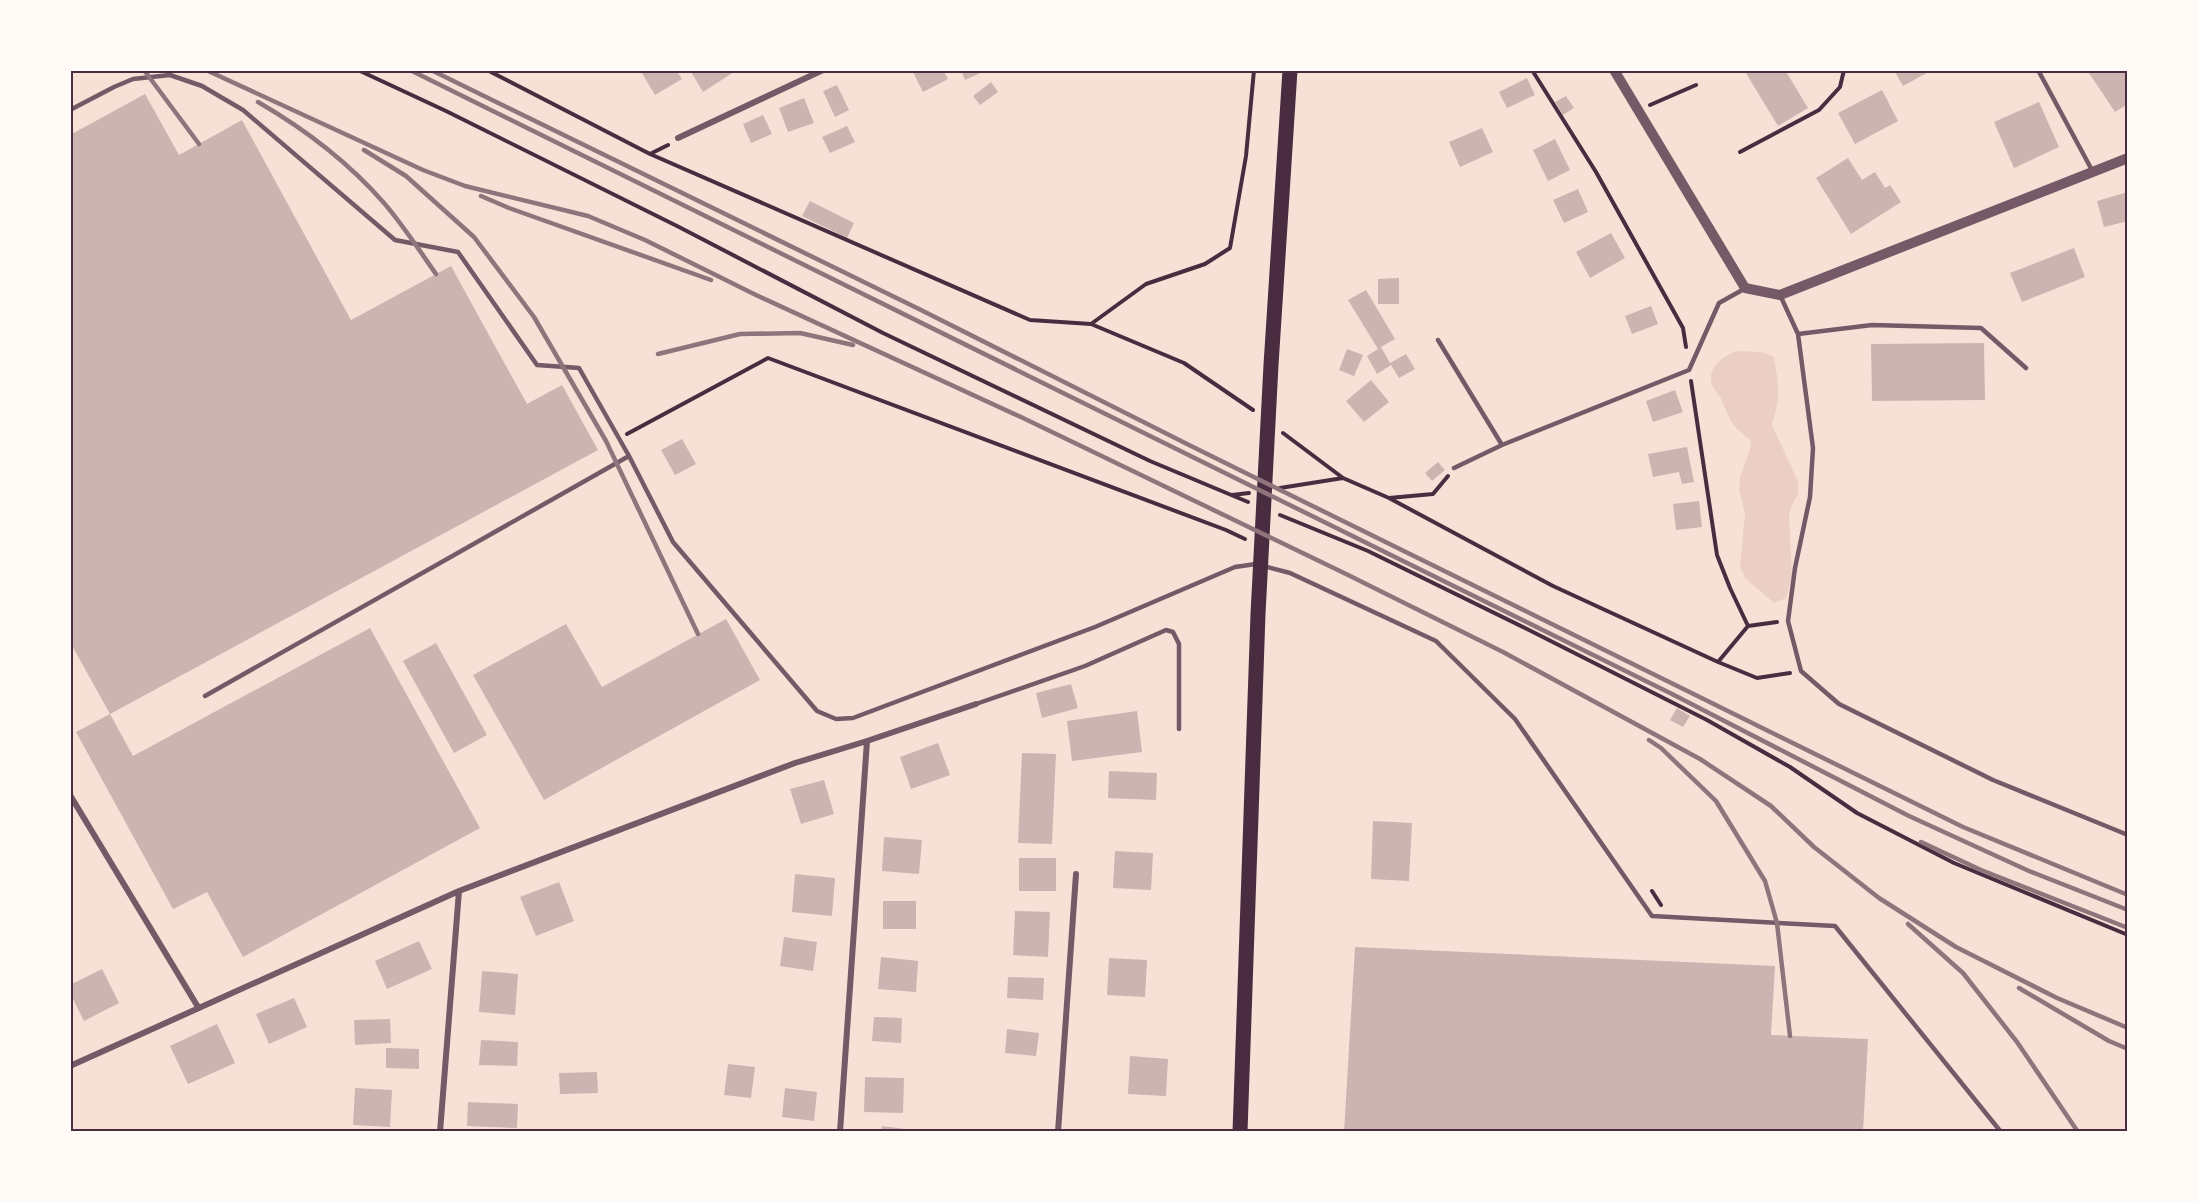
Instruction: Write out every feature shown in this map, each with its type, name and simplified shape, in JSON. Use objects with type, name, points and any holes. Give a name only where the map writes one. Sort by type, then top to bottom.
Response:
[{"type":"main road","points":[[1240,1131],[1258,614],[1290,70]]},
{"type":"street","points":[[678,138],[823,70]]},
{"type":"street","points":[[1614,70],[1745,288],[1780,295],[2127,158]]},
{"type":"street","points":[[70,1066],[459,891],[795,763],[976,704]]},
{"type":"street","points":[[840,1131],[867,741]]},
{"type":"street","points":[[70,795],[198,1007]]},
{"type":"street","points":[[1058,1131],[1076,874]]},
{"type":"street","points":[[440,1131],[459,891]]},
{"type":"lane","points":[[2038,70],[2093,172]]},
{"type":"lane","points":[[70,110],[133,79],[170,75],[202,86],[243,110],[395,240],[458,252],[537,365],[579,368],[629,456],[673,542],[818,711],[836,718],[853,718],[1084,631],[1235,567],[1256,564],[1290,573],[1436,641],[1515,719],[1652,916],[1835,926],[2001,1131]]},
{"type":"lane","points":[[1454,468],[1502,445],[1689,370],[1719,303],[1745,288]]},
{"type":"lane","points":[[1780,295],[1798,334],[1812,448],[1810,497],[1795,568],[1788,621],[1801,671],[1839,704],[1994,780],[2127,834]]},
{"type":"lane","points":[[1798,334],[1872,325],[1981,328],[2026,368]]},
{"type":"lane","points":[[1438,340],[1502,445]]},
{"type":"lane","points":[[205,696],[629,456]]},
{"type":"lane","points":[[976,704],[1085,666],[1166,630],[1173,632],[1179,644],[1179,729]]},
{"type":"path","points":[[358,70],[446,111],[679,227],[883,333],[1150,461],[1253,504]]},
{"type":"path","points":[[487,70],[650,154],[1029,320],[1091,324],[1184,363],[1261,416]]},
{"type":"path","points":[[1091,324],[1146,284],[1204,264],[1230,248],[1246,156],[1254,70]]},
{"type":"path","points":[[1532,70],[1596,172],[1683,327],[1717,555],[1748,626]]},
{"type":"path","points":[[1740,152],[1819,110],[1840,87],[1844,70]]},
{"type":"path","points":[[1639,110],[1696,85]]},
{"type":"path","points":[[650,154],[678,138]]},
{"type":"path","points":[[619,438],[768,358],[1248,540]]},
{"type":"path","points":[[1279,430],[1343,478],[1389,498],[1553,586],[1757,678],[1801,671]]},
{"type":"path","points":[[1389,498],[1433,494],[1454,468]]},
{"type":"path","points":[[1276,488],[1343,478]]},
{"type":"path","points":[[1232,495],[1251,492]]},
{"type":"path","points":[[1274,513],[1368,551],[1680,706],[1790,767],[1857,813],[1954,863],[2127,935]]},
{"type":"path","points":[[1718,662],[1748,626],[1788,621]]},
{"type":"path","points":[[1650,889],[1671,918]]},
{"type":"shaded area","points":[[1736,351],[1762,352],[1774,357],[1778,391],[1772,425],[1798,481],[1798,494],[1789,516],[1792,577],[1786,598],[1774,603],[1745,578],[1740,567],[1745,514],[1739,489],[1740,477],[1751,441],[1733,424],[1711,382],[1712,370],[1719,361]]},
{"type":"building","points":[[640,70],[676,70],[682,79],[655,95]]},
{"type":"building","points":[[690,70],[737,70],[703,92]]},
{"type":"building","points":[[912,70],[943,70],[948,79],[923,92]]},
{"type":"building","points":[[961,70],[987,70],[965,80]]},
{"type":"building","points":[[1744,70],[1785,70],[1808,108],[1778,126]]},
{"type":"building","points":[[1894,70],[1932,70],[1903,86]]},
{"type":"building","points":[[2087,70],[2128,70],[2128,104],[2115,112]]},
{"type":"building","points":[[1527,78],[1535,95],[1507,108],[1499,92]]},
{"type":"building","points":[[991,82],[998,92],[980,105],[973,96]]},
{"type":"building","points":[[837,85],[849,110],[835,117],[823,91]]},
{"type":"building","points":[[1882,90],[1898,121],[1855,144],[1838,113]]},
{"type":"building","points":[[145,94],[179,155],[242,120],[351,320],[451,266],[527,404],[562,385],[598,450],[110,714],[70,642],[70,135]]},
{"type":"building","points":[[1566,96],[1574,108],[1563,115],[1555,102]]},
{"type":"building","points":[[804,98],[814,123],[788,132],[779,108]]},
{"type":"building","points":[[2039,102],[2059,147],[2014,168],[1994,122]]},
{"type":"building","points":[[763,115],[772,134],[751,143],[743,124]]},
{"type":"building","points":[[847,126],[855,142],[830,153],[822,137]]},
{"type":"building","points":[[1482,128],[1493,152],[1460,167],[1449,142]]},
{"type":"building","points":[[1555,139],[1570,170],[1548,181],[1533,150]]},
{"type":"building","points":[[1848,158],[1862,180],[1875,172],[1885,188],[1890,185],[1901,202],[1851,234],[1816,178]]},
{"type":"building","points":[[1578,189],[1588,212],[1564,223],[1553,200]]},
{"type":"building","points":[[2128,192],[2128,221],[2104,227],[2097,201]]},
{"type":"building","points":[[810,201],[854,223],[847,238],[802,216]]},
{"type":"building","points":[[1611,233],[1625,258],[1590,278],[1576,252]]},
{"type":"building","points":[[2074,248],[2085,277],[2022,302],[2010,273]]},
{"type":"building","points":[[1399,278],[1399,304],[1378,304],[1378,279]]},
{"type":"building","points":[[1366,290],[1395,339],[1381,347],[1390,363],[1406,354],[1415,369],[1399,378],[1391,365],[1377,374],[1367,356],[1378,349],[1348,300]]},
{"type":"building","points":[[1651,306],[1658,324],[1632,334],[1625,316]]},
{"type":"building","points":[[1984,343],[1985,400],[1872,401],[1871,344]]},
{"type":"building","points":[[1347,349],[1363,355],[1354,376],[1339,370]]},
{"type":"building","points":[[1371,380],[1389,402],[1364,422],[1346,401]]},
{"type":"building","points":[[1675,390],[1683,412],[1653,422],[1646,401]]},
{"type":"building","points":[[682,439],[696,464],[675,475],[661,450]]},
{"type":"building","points":[[1687,447],[1694,482],[1682,484],[1679,472],[1653,477],[1648,454]]},
{"type":"building","points":[[1438,462],[1445,470],[1432,481],[1425,473]]},
{"type":"building","points":[[1699,501],[1702,527],[1676,530],[1673,504]]},
{"type":"building","points":[[726,619],[760,680],[544,800],[473,675],[566,624],[602,687]]},
{"type":"building","points":[[370,628],[480,828],[243,957],[207,892],[173,909],[76,732],[110,714],[133,756]]},
{"type":"building","points":[[436,643],[487,735],[454,753],[403,661]]},
{"type":"building","points":[[1071,684],[1078,708],[1042,718],[1036,693]]},
{"type":"building","points":[[1677,708],[1690,716],[1683,727],[1670,720]]},
{"type":"building","points":[[1137,711],[1142,752],[1072,761],[1067,721]]},
{"type":"building","points":[[938,743],[950,775],[911,789],[900,757]]},
{"type":"building","points":[[1022,753],[1056,754],[1052,844],[1018,843]]},
{"type":"building","points":[[1109,771],[1157,773],[1156,800],[1108,798]]},
{"type":"building","points":[[824,780],[834,814],[801,824],[790,789]]},
{"type":"building","points":[[1373,821],[1412,823],[1409,881],[1371,879]]},
{"type":"building","points":[[884,837],[922,840],[919,874],[882,871]]},
{"type":"building","points":[[1115,851],[1153,853],[1151,890],[1113,888]]},
{"type":"building","points":[[1019,858],[1056,858],[1056,891],[1019,891]]},
{"type":"building","points":[[795,874],[835,878],[832,916],[792,912]]},
{"type":"building","points":[[559,882],[574,921],[536,936],[520,897]]},
{"type":"building","points":[[883,901],[916,901],[916,929],[883,929]]},
{"type":"building","points":[[1015,911],[1050,912],[1048,957],[1013,955]]},
{"type":"building","points":[[784,937],[817,942],[813,971],[780,966]]},
{"type":"building","points":[[419,941],[432,969],[387,989],[375,961]]},
{"type":"building","points":[[1355,947],[1775,966],[1771,1035],[1868,1039],[1863,1132],[1344,1132]]},
{"type":"building","points":[[881,957],[918,961],[916,992],[878,989]]},
{"type":"building","points":[[1109,958],[1147,960],[1145,997],[1107,995]]},
{"type":"building","points":[[102,969],[119,1003],[84,1021],[70,993],[70,985]]},
{"type":"building","points":[[482,971],[518,974],[515,1015],[479,1012]]},
{"type":"building","points":[[1008,977],[1044,978],[1043,1000],[1007,998]]},
{"type":"building","points":[[294,998],[307,1027],[269,1044],[256,1014]]},
{"type":"building","points":[[874,1017],[902,1018],[901,1043],[872,1041]]},
{"type":"building","points":[[390,1019],[391,1043],[355,1045],[354,1020]]},
{"type":"building","points":[[217,1024],[235,1063],[188,1084],[170,1046]]},
{"type":"building","points":[[1007,1029],[1039,1033],[1036,1056],[1005,1053]]},
{"type":"building","points":[[481,1040],[518,1042],[517,1066],[479,1065]]},
{"type":"building","points":[[386,1048],[419,1049],[419,1069],[386,1068]]},
{"type":"building","points":[[1130,1056],[1168,1059],[1166,1096],[1128,1094]]},
{"type":"building","points":[[728,1064],[755,1067],[751,1098],[724,1095]]},
{"type":"building","points":[[597,1072],[598,1093],[560,1094],[559,1073]]},
{"type":"building","points":[[865,1077],[904,1078],[903,1113],[864,1112]]},
{"type":"building","points":[[355,1088],[392,1090],[390,1127],[353,1125]]},
{"type":"building","points":[[785,1088],[817,1092],[814,1121],[782,1117]]},
{"type":"building","points":[[468,1102],[518,1104],[517,1128],[467,1126]]},
{"type":"building","points":[[882,1126],[912,1130],[912,1132],[881,1132]]},
{"type":"railway","points":[[144,70],[199,144]]},
{"type":"railway","points":[[206,70],[423,170],[465,186],[588,216],[645,240],[756,295],[1023,418],[1503,652],[1700,759],[1771,806],[1814,847],[1879,898],[1956,947],[2057,998],[2128,1028]]},
{"type":"railway","points":[[410,70],[1672,694],[1909,816],[2029,871],[2128,910]]},
{"type":"railway","points":[[431,70],[921,310],[1191,446],[1963,827],[2128,895]]},
{"type":"railway","points":[[258,102],[292,123],[356,174],[391,211],[436,274]]},
{"type":"railway","points":[[364,150],[406,176],[474,237],[534,317],[606,441],[698,634]]},
{"type":"railway","points":[[481,196],[711,280]]},
{"type":"railway","points":[[658,354],[740,334],[800,333],[853,345]]},
{"type":"railway","points":[[1649,740],[1661,748],[1716,801],[1765,881],[1777,923],[1790,1036]]},
{"type":"railway","points":[[1921,842],[1981,870],[2128,928]]},
{"type":"railway","points":[[1908,924],[1963,973],[2017,1042],[2078,1132]]},
{"type":"railway","points":[[2019,988],[2109,1041],[2128,1049]]}]
